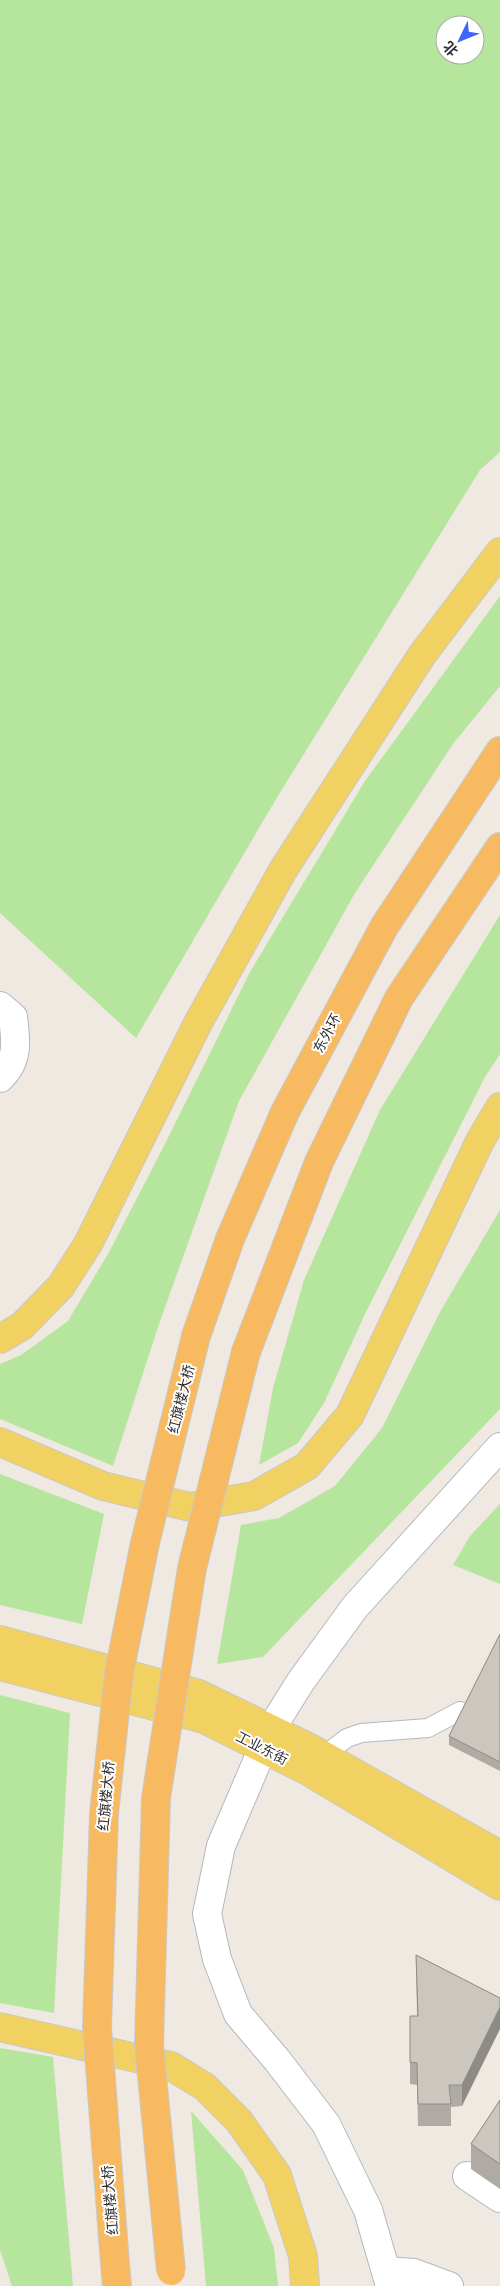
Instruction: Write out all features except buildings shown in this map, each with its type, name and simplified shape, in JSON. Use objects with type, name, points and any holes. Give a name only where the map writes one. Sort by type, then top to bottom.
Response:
[{"type":"highway","name":"东外环","points":[[196,1336],[230,1239],[285,1112],[384,927],[500,751]]},
{"type":"highway","points":[[172,2278],[149,2044],[156,1798],[192,1568],[246,1352],[319,1162],[399,998],[500,847]]},
{"type":"highway","name":"红旗楼大桥","points":[[116,2275],[97,2027],[104,1814],[119,1673],[145,1543],[196,1336]]},
{"type":"main road","points":[[0,1339],[22,1326],[61,1286],[84,1251],[198,1023],[283,870],[422,655],[500,552]]},
{"type":"main road","points":[[0,1442],[103,1486],[190,1507],[254,1496],[307,1466],[350,1415],[476,1149],[500,1107]]},
{"type":"main road","name":"工业东街","points":[[0,1640],[200,1694],[266,1738],[306,1770],[500,1886]]},
{"type":"main road","name":"工业东街","points":[[0,1666],[204,1719],[320,1754],[500,1855]]},
{"type":"main road","points":[[0,2028],[171,2066],[205,2087],[239,2121],[277,2174],[303,2256],[305,2286]]},
{"type":"street","points":[[0,1006],[12,1017],[16,1047],[7,1071],[0,1078]]},
{"type":"street","points":[[449,2286],[414,2273],[388,2279],[368,2210],[326,2124],[277,2060],[238,2014],[217,1959],[207,1914],[221,1846],[266,1738],[301,1681],[355,1607],[500,1446]]},
{"type":"street","points":[[467,2176],[500,2198]]},
{"type":"lane","points":[[320,1754],[331,1750],[347,1738],[361,1733],[428,1728],[460,1711],[500,1730]]},
{"type":"green space","points":[[0,0],[500,0],[500,452],[480,470],[276,799],[136,1038],[0,913]]},
{"type":"green space","points":[[500,596],[500,686],[453,744],[355,893],[239,1101],[159,1324],[113,1466],[0,1419],[0,1364],[21,1355],[68,1321],[108,1254],[250,972],[365,781]]},
{"type":"green space","points":[[500,915],[500,1054],[485,1077],[366,1312],[324,1403],[298,1443],[259,1465],[273,1388],[304,1280],[380,1110]]},
{"type":"green space","points":[[500,1210],[500,1409],[263,1657],[217,1664],[241,1525],[279,1518],[335,1486],[382,1428],[440,1312]]},
{"type":"green space","points":[[0,1474],[104,1514],[82,1624],[0,1605]]},
{"type":"green space","points":[[500,1504],[500,1584],[453,1565],[470,1536]]},
{"type":"green space","points":[[0,1695],[70,1713],[54,2013],[0,2003]]},
{"type":"green space","points":[[0,2048],[53,2057],[73,2286],[12,2286],[0,2250]]},
{"type":"green space","points":[[191,2111],[243,2170],[274,2248],[278,2286],[206,2286]]}]
